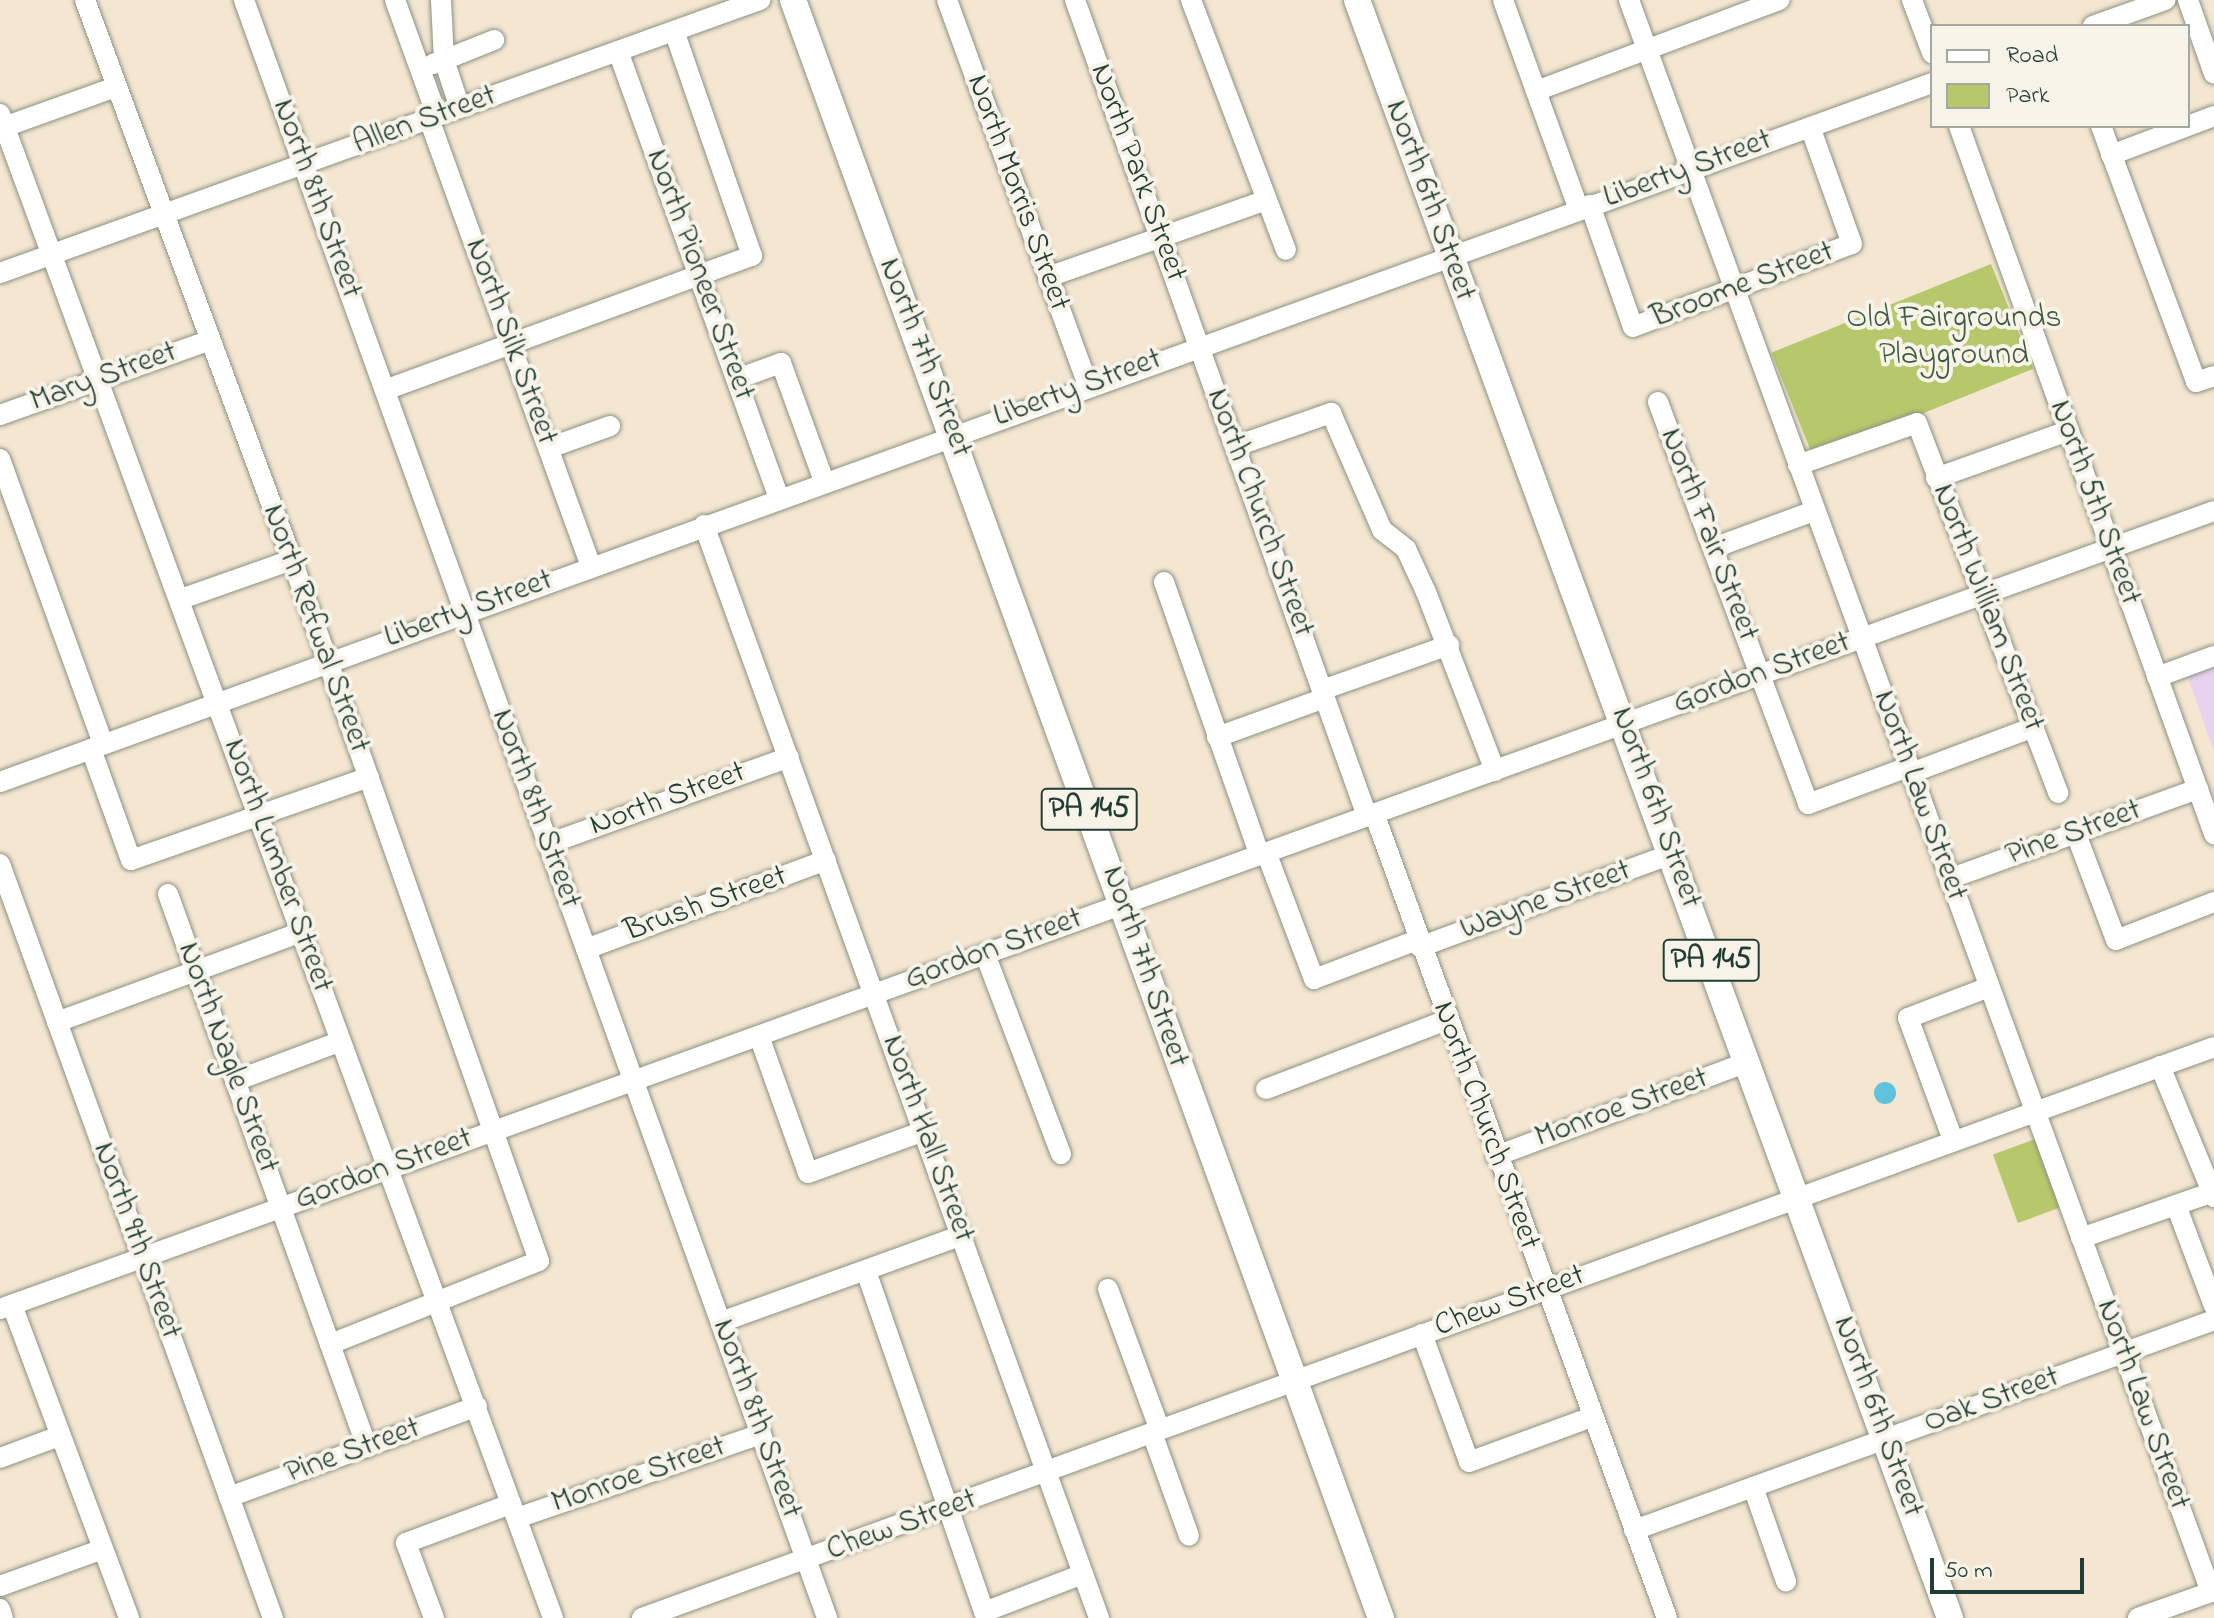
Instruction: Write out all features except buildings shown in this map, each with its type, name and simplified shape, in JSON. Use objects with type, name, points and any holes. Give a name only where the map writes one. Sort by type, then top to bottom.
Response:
[{"type":"main road","name":"North 7th Street","points":[[793,0],[954,434],[1381,1618]]},
{"type":"main road","name":"North 6th Street","points":[[1357,0],[1950,1618]]},
{"type":"street","name":"North Refwal Street","points":[[85,0],[208,341],[292,560],[539,1261],[439,1301]]},
{"type":"street","name":"North 8th Street","points":[[244,0],[827,1618]]},
{"type":"street","name":"North Silk Street","points":[[395,0],[420,69],[433,118],[591,566]]},
{"type":"street","points":[[441,0],[444,60],[460,108]]},
{"type":"street","name":"Allen Street","points":[[0,273],[760,0]]},
{"type":"street","name":"North Morris Street","points":[[947,0],[1088,386]]},
{"type":"street","name":"North Park Street","points":[[1075,0],[1199,345]]},
{"type":"street","points":[[1191,0],[1286,250]]},
{"type":"street","points":[[1503,0],[1584,208]]},
{"type":"street","name":"North Law Street","points":[[1629,0],[2212,1591]]},
{"type":"street","points":[[1912,0],[1930,48]]},
{"type":"street","points":[[2099,24],[2165,0]]},
{"type":"street","points":[[2188,0],[2214,74]]},
{"type":"street","points":[[1536,91],[1768,2]]},
{"type":"street","points":[[385,390],[752,256],[674,31]]},
{"type":"street","points":[[420,69],[494,40]]},
{"type":"street","name":"North Pioneer Street","points":[[618,51],[779,498]]},
{"type":"street","name":"Liberty Street","points":[[0,782],[328,660],[1930,84]]},
{"type":"street","points":[[2,120],[116,87]]},
{"type":"street","points":[[2190,125],[2214,116]]},
{"type":"street","name":"North Lumber Street","points":[[2,120],[96,380],[181,599],[339,1042],[439,1301],[553,1618]]},
{"type":"street","name":"Broome Street","points":[[1584,208],[1633,327],[1852,244],[1810,127]]},
{"type":"street","name":"North 5th Street","points":[[1960,128],[2214,834]]},
{"type":"street","points":[[2102,128],[2205,379]]},
{"type":"street","points":[[2111,155],[2182,128]]},
{"type":"street","points":[[1048,277],[1267,200]]},
{"type":"street","name":"Mary Street","points":[[0,415],[208,341]]},
{"type":"street","name":"North Church Street","points":[[1199,345],[1324,694],[1667,1618]]},
{"type":"street","points":[[737,379],[781,363],[824,481]]},
{"type":"street","name":"North Fair Street","points":[[1658,402],[1716,547],[1808,804],[1910,770]]},
{"type":"street","points":[[1236,446],[1331,413],[1382,530],[1406,549],[1449,645],[1495,771]]},
{"type":"street","name":"North William Street","points":[[1798,465],[1917,423],[2058,793]]},
{"type":"street","points":[[549,448],[610,426]]},
{"type":"street","points":[[1936,478],[2068,431]]},
{"type":"street","points":[[0,459],[97,747],[131,860],[369,777]]},
{"type":"street","points":[[1716,547],[1814,511]]},
{"type":"street","name":"Gordon Street","points":[[4,1302],[143,1258],[2214,511]]},
{"type":"street","name":"North Hall Street","points":[[704,525],[1099,1618]]},
{"type":"street","points":[[181,599],[292,560]]},
{"type":"street","points":[[1164,582],[1217,737],[1263,853]]},
{"type":"street","points":[[1217,737],[1449,645]]},
{"type":"street","points":[[2157,677],[2214,656]]},
{"type":"street","points":[[1910,770],[2034,727]]},
{"type":"street","name":"North Street","points":[[548,844],[789,757]]},
{"type":"street","name":"Pine Street","points":[[1949,879],[2198,789]]},
{"type":"street","points":[[2076,834],[2116,940],[2214,902]]},
{"type":"street","name":"Wayne Street","points":[[1263,853],[1314,979],[1672,854]]},
{"type":"street","name":"Brush Street","points":[[586,949],[826,860]]},
{"type":"street","name":"North 9th Street","points":[[0,864],[273,1618]]},
{"type":"street","name":"North Nagle Street","points":[[168,894],[367,1447]]},
{"type":"street","points":[[57,1022],[301,932]]},
{"type":"street","points":[[985,954],[1061,1154]]},
{"type":"street","points":[[1953,1140],[1908,1018],[1989,987]]},
{"type":"street","points":[[1266,1089],[1447,1020]]},
{"type":"street","points":[[759,1036],[808,1173],[924,1131]]},
{"type":"street","points":[[235,1081],[339,1042]]},
{"type":"street","name":"Chew Street","points":[[642,1618],[668,1614],[1797,1196],[2214,1047]]},
{"type":"street","name":"Monroe Street","points":[[1496,1156],[1748,1062]]},
{"type":"street","points":[[2081,1238],[2212,1195],[2160,1066]]},
{"type":"street","points":[[2176,1205],[2214,1306]]},
{"type":"street","points":[[721,1322],[962,1235]]},
{"type":"street","points":[[866,1271],[984,1612],[1083,1574]]},
{"type":"street","points":[[1108,1289],[1189,1536]]},
{"type":"street","points":[[330,1344],[439,1301]]},
{"type":"street","points":[[4,1302],[129,1618]]},
{"type":"street","name":"Oak Street","points":[[1634,1530],[2214,1320]]},
{"type":"street","points":[[1422,1334],[1469,1462],[1592,1417]]},
{"type":"street","name":"Pine Street","points":[[229,1497],[477,1406]]},
{"type":"street","name":"Monroe Street","points":[[434,1618],[406,1543],[761,1434]]},
{"type":"street","points":[[0,1458],[59,1436]]},
{"type":"street","points":[[1753,1487],[1786,1581]]},
{"type":"street","points":[[0,1586],[103,1549]]},
{"type":"street","points":[[2138,1618],[2212,1591]]},
{"type":"street","points":[[0,1609],[3,1618]]},
{"type":"shaded area","points":[[2214,665],[2214,751],[2187,675]]},
{"type":"green space","name":"Old Fairgrounds Playground","points":[[1991,264],[2033,369],[1814,458],[1771,353]]},
{"type":"green space","points":[[2038,1138],[2063,1207],[2018,1223],[1993,1154]]},
{"type":"water","points":[[1885,1082],[1893,1085],[1896,1093],[1893,1101],[1885,1104],[1877,1101],[1874,1093],[1877,1085]]}]
